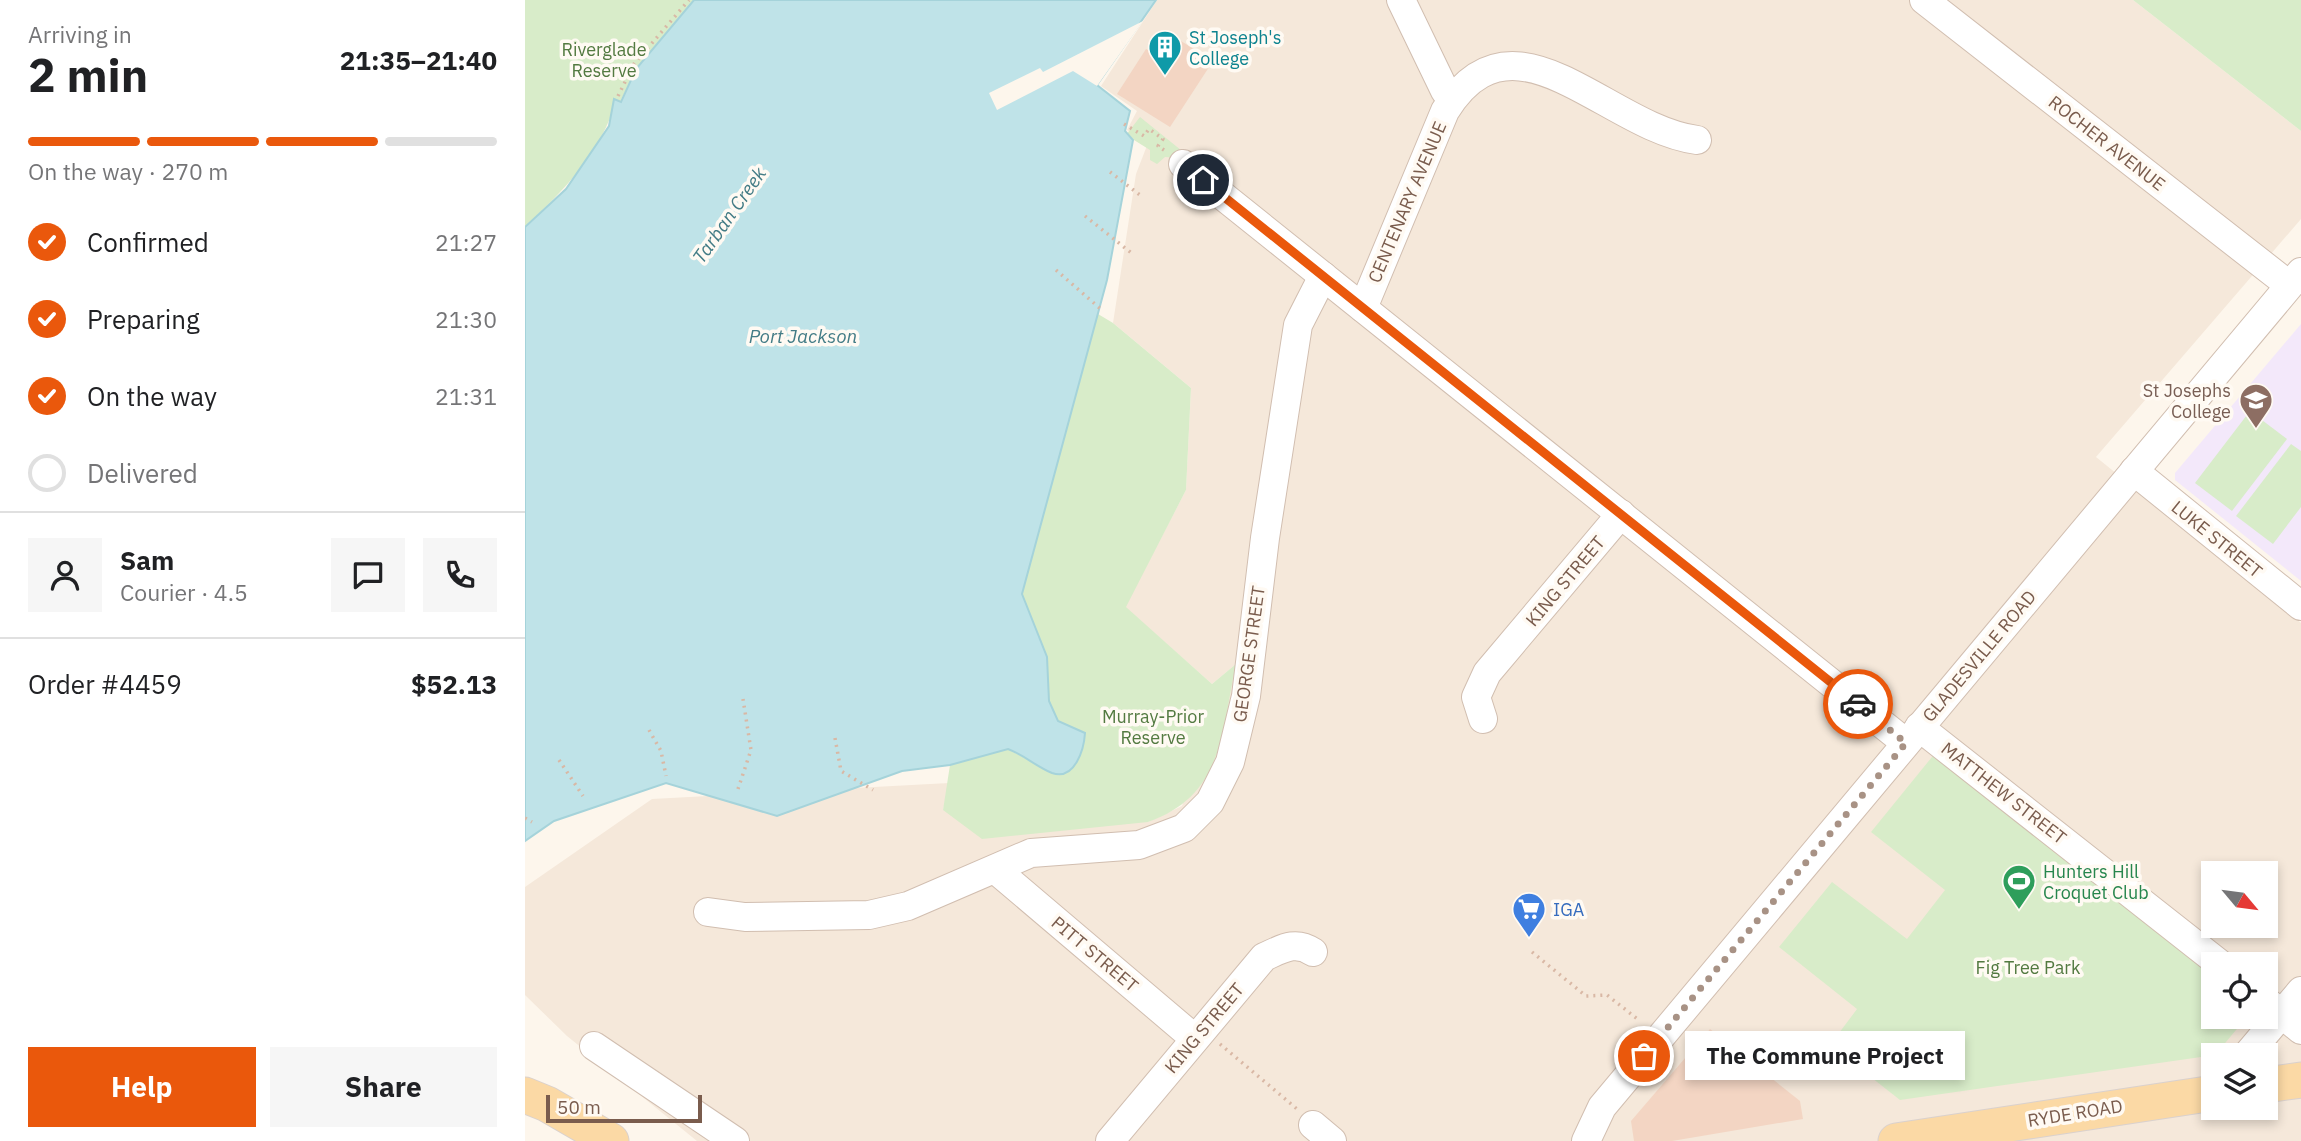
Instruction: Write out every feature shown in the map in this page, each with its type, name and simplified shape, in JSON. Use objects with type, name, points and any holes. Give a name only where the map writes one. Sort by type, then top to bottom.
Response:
[{"type":"main road","points":[[2278,1083],[2301,1080]]},
{"type":"main road","points":[[525,1095],[547,1104],[611,1141]]},
{"type":"main road","name":"RYDE ROAD","points":[[1896,1141],[2201,1095]]},
{"type":"main road","points":[[525,1112],[572,1141]]},
{"type":"street","points":[[1401,0],[1449,94]]},
{"type":"street","name":"ROCHER AVENUE","points":[[1924,0],[2295,279]]},
{"type":"street","name":"CENTENARY AVENUE","points":[[1363,308],[1449,94],[1495,62],[1524,58],[1542,63],[1668,135],[1697,140]]},
{"type":"street","name":"MATTHEW STREET","points":[[1183,164],[1621,514],[2204,952]]},
{"type":"street","name":"GEORGE STREET","points":[[708,912],[745,917],[869,915],[908,905],[1031,853],[1139,845],[1184,828],[1210,802],[1230,762],[1246,696],[1265,538],[1298,325],[1323,276]]},
{"type":"street","name":"GLADESVILLE ROAD","points":[[1586,1141],[1602,1107],[2295,279]]},
{"type":"street","name":"LUKE STREET","points":[[2134,471],[2301,606]]},
{"type":"street","name":"KING STREET","points":[[1483,719],[1476,697],[1487,673],[1621,514]]},
{"type":"street","name":"PITT STREET","points":[[996,870],[1207,1041]]},
{"type":"street","name":"KING STREET","points":[[1110,1141],[1207,1041],[1264,957],[1291,945],[1303,945],[1313,952]]},
{"type":"street","points":[[2258,1043],[2301,991]]},
{"type":"street","points":[[594,1046],[735,1141]]},
{"type":"path","points":[[618,96],[634,64],[689,0]]},
{"type":"path","points":[[1123,124],[1144,135],[1149,129],[1163,139],[1158,146],[1183,164]]},
{"type":"path","points":[[1110,172],[1140,195]]},
{"type":"path","points":[[1085,216],[1134,255]]},
{"type":"path","points":[[1056,270],[1103,311]]},
{"type":"path","points":[[738,789],[751,750],[743,699]]},
{"type":"path","points":[[649,730],[661,751],[666,776]]},
{"type":"path","points":[[835,738],[841,771],[873,790]]},
{"type":"path","points":[[559,760],[583,796]]},
{"type":"path","points":[[525,818],[532,822]]},
{"type":"path","points":[[1532,952],[1586,996],[1607,995],[1640,1021]]},
{"type":"path","points":[[1207,1041],[1322,1133]]},
{"type":"shaded area","points":[[1157,0],[2133,0],[2301,131],[2301,219],[2096,457],[2301,623],[2301,1141],[697,1141],[567,1036],[525,995],[525,887],[652,799],[949,783],[943,810],[1148,822],[1182,806],[1235,665],[1212,684],[1125,607],[1186,490],[1191,388],[1113,323],[1136,174],[1148,143],[1127,130],[1137,111],[1101,86]]},
{"type":"shaded area","name":"St Josephs College","points":[[2301,324],[2301,581],[2175,480],[2175,473]]},
{"type":"green space","name":"Riverglade Reserve","points":[[525,0],[694,0],[636,69],[620,102],[616,100],[610,119],[591,154],[525,227]]},
{"type":"green space","points":[[2133,0],[2301,0],[2301,131]]},
{"type":"green space","points":[[1140,117],[1192,159],[1165,157],[1157,164],[1150,160],[1150,150],[1126,135]]},
{"type":"green space","name":"Murray-Prior Reserve","points":[[1098,314],[1113,323],[1191,388],[1186,490],[1126,607],[1212,684],[1236,664],[1222,737],[1215,759],[1192,796],[1173,810],[1148,822],[982,839],[943,810],[950,765],[1008,749],[1054,774],[1085,733],[1058,721],[1049,701],[1047,657],[1022,594]]},
{"type":"green space","points":[[2250,411],[2287,439],[2232,511],[2195,483]]},
{"type":"green space","points":[[2291,444],[2301,451],[2301,507],[2273,544],[2236,516]]},
{"type":"green space","name":"Fig Tree Park","points":[[1936,752],[2201,960],[2201,1029],[2237,1029],[2225,1043],[2201,1043],[2201,1057],[1900,1100],[1830,1045],[1857,1009],[1779,947],[1832,882],[1907,939],[1945,890],[1871,832]]},
{"type":"water","name":"Port Jackson","points":[[694,0],[1156,0],[1097,85],[1130,111],[1125,131],[1133,140],[1107,280],[1022,594],[1047,657],[1049,701],[1058,721],[1085,733],[1084,740],[1077,762],[1067,772],[1060,774],[1052,773],[1008,749],[950,765],[902,771],[777,816],[666,783],[554,821],[525,841],[525,227],[566,189],[609,126],[614,99],[621,102],[636,69]]},
{"type":"pier","points":[[1143,21],[1097,86],[1073,71],[997,110],[989,93],[1040,68],[1043,72]]},
{"type":"building","name":"St Joseph's College","points":[[1165,31],[1213,61],[1170,127],[1117,94],[1146,49],[1152,52]]},
{"type":"building","points":[[1710,1029],[1800,1101],[1803,1119],[1672,1141],[1634,1141],[1631,1121]]},
{"type":"way so far","points":[[1644,1056],[1906,743],[1858,704]]},
{"type":"place","name":"St Joseph's College","points":[[1165,77]]},
{"type":"place","name":"St Josephs College","points":[[2256,430]]},
{"type":"place","name":"Hunters Hill Croquet Club","points":[[2019,911]]},
{"type":"place","name":"IGA","points":[[1529,939]]},
{"type":"place","name":"The Commune Project","points":[[1644,1056]]},
{"type":"route","points":[[1203,180],[1858,704]]},
{"type":"water label","name":"Tarban Creek","points":[[729,215]]}]
